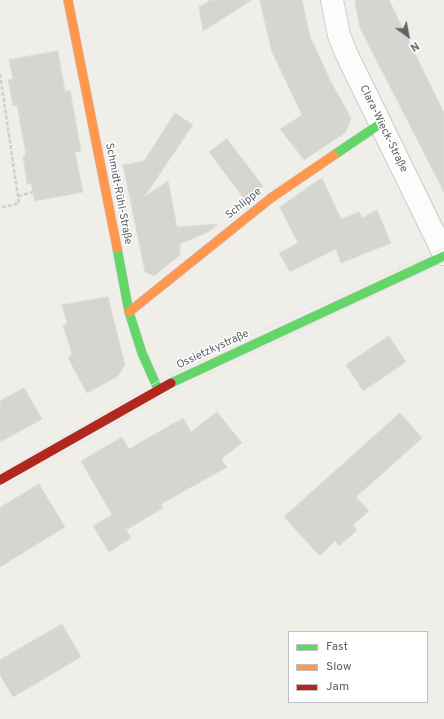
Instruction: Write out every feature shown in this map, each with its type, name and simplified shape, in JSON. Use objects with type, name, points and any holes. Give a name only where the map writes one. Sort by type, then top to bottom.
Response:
[{"type":"street","name":"Schmidt-Rühl-Straße","points":[[68,0],[129,312],[142,353],[158,389]]},
{"type":"street","name":"Clara-Wieck-Straße","points":[[332,0],[339,35],[344,47],[444,255]]},
{"type":"street","name":"Schlippe","points":[[129,312],[271,198],[380,124]]},
{"type":"street","name":"Ossietzkystraße","points":[[0,480],[158,389],[444,255]]},
{"type":"path","points":[[0,74],[19,203],[0,208]]},
{"type":"path","points":[[18,196],[33,192]]},
{"type":"building","points":[[211,0],[252,0],[203,31],[199,7]]},
{"type":"building","points":[[260,0],[302,0],[310,36],[330,80],[351,118],[346,132],[304,160],[280,129],[302,115],[272,52]]},
{"type":"building","points":[[355,0],[389,0],[444,113],[444,192],[360,28]]},
{"type":"building","points":[[58,51],[65,91],[70,90],[79,139],[81,151],[75,152],[83,192],[35,201],[31,183],[27,184],[23,156],[26,155],[17,105],[13,106],[8,80],[13,79],[9,60]]},
{"type":"building","points":[[175,113],[193,125],[144,197],[168,181],[177,227],[218,224],[208,232],[180,244],[180,255],[154,276],[145,272],[123,165],[144,161]]},
{"type":"building","points":[[227,139],[263,186],[245,200],[209,152]]},
{"type":"building","points":[[322,178],[341,219],[359,212],[362,218],[377,210],[391,243],[341,263],[336,249],[290,272],[279,253],[298,243],[280,207]]},
{"type":"building","points":[[108,297],[125,365],[118,376],[87,393],[68,358],[72,354],[63,325],[67,324],[62,305]]},
{"type":"building","points":[[389,336],[406,362],[363,391],[346,365]]},
{"type":"building","points":[[24,388],[42,419],[0,442],[0,401]]},
{"type":"building","points":[[217,412],[242,443],[221,459],[227,467],[161,504],[163,508],[126,530],[131,538],[109,552],[93,526],[112,515],[81,461],[122,437],[129,449],[183,418],[191,432]]},
{"type":"building","points":[[400,413],[422,438],[356,497],[369,511],[353,525],[357,530],[339,546],[335,541],[320,556],[284,517]]},
{"type":"building","points":[[39,484],[65,527],[0,567],[0,508]]},
{"type":"building","points":[[62,624],[81,657],[13,697],[0,675],[0,660]]},
{"type":"tram line","points":[[0,474],[155,383],[214,352],[444,248]]},
{"type":"tram line","points":[[0,490],[166,394],[444,262]]},
{"type":"traffic: fast","points":[[334,155],[380,124]]},
{"type":"traffic: fast","points":[[117,248],[129,312],[142,353],[158,389]]},
{"type":"traffic: fast","points":[[171,383],[444,256]]},
{"type":"traffic: slow","points":[[68,0],[117,248]]},
{"type":"traffic: slow","points":[[129,312],[271,198],[334,155]]},
{"type":"traffic: jam","points":[[0,480],[171,383]]}]
